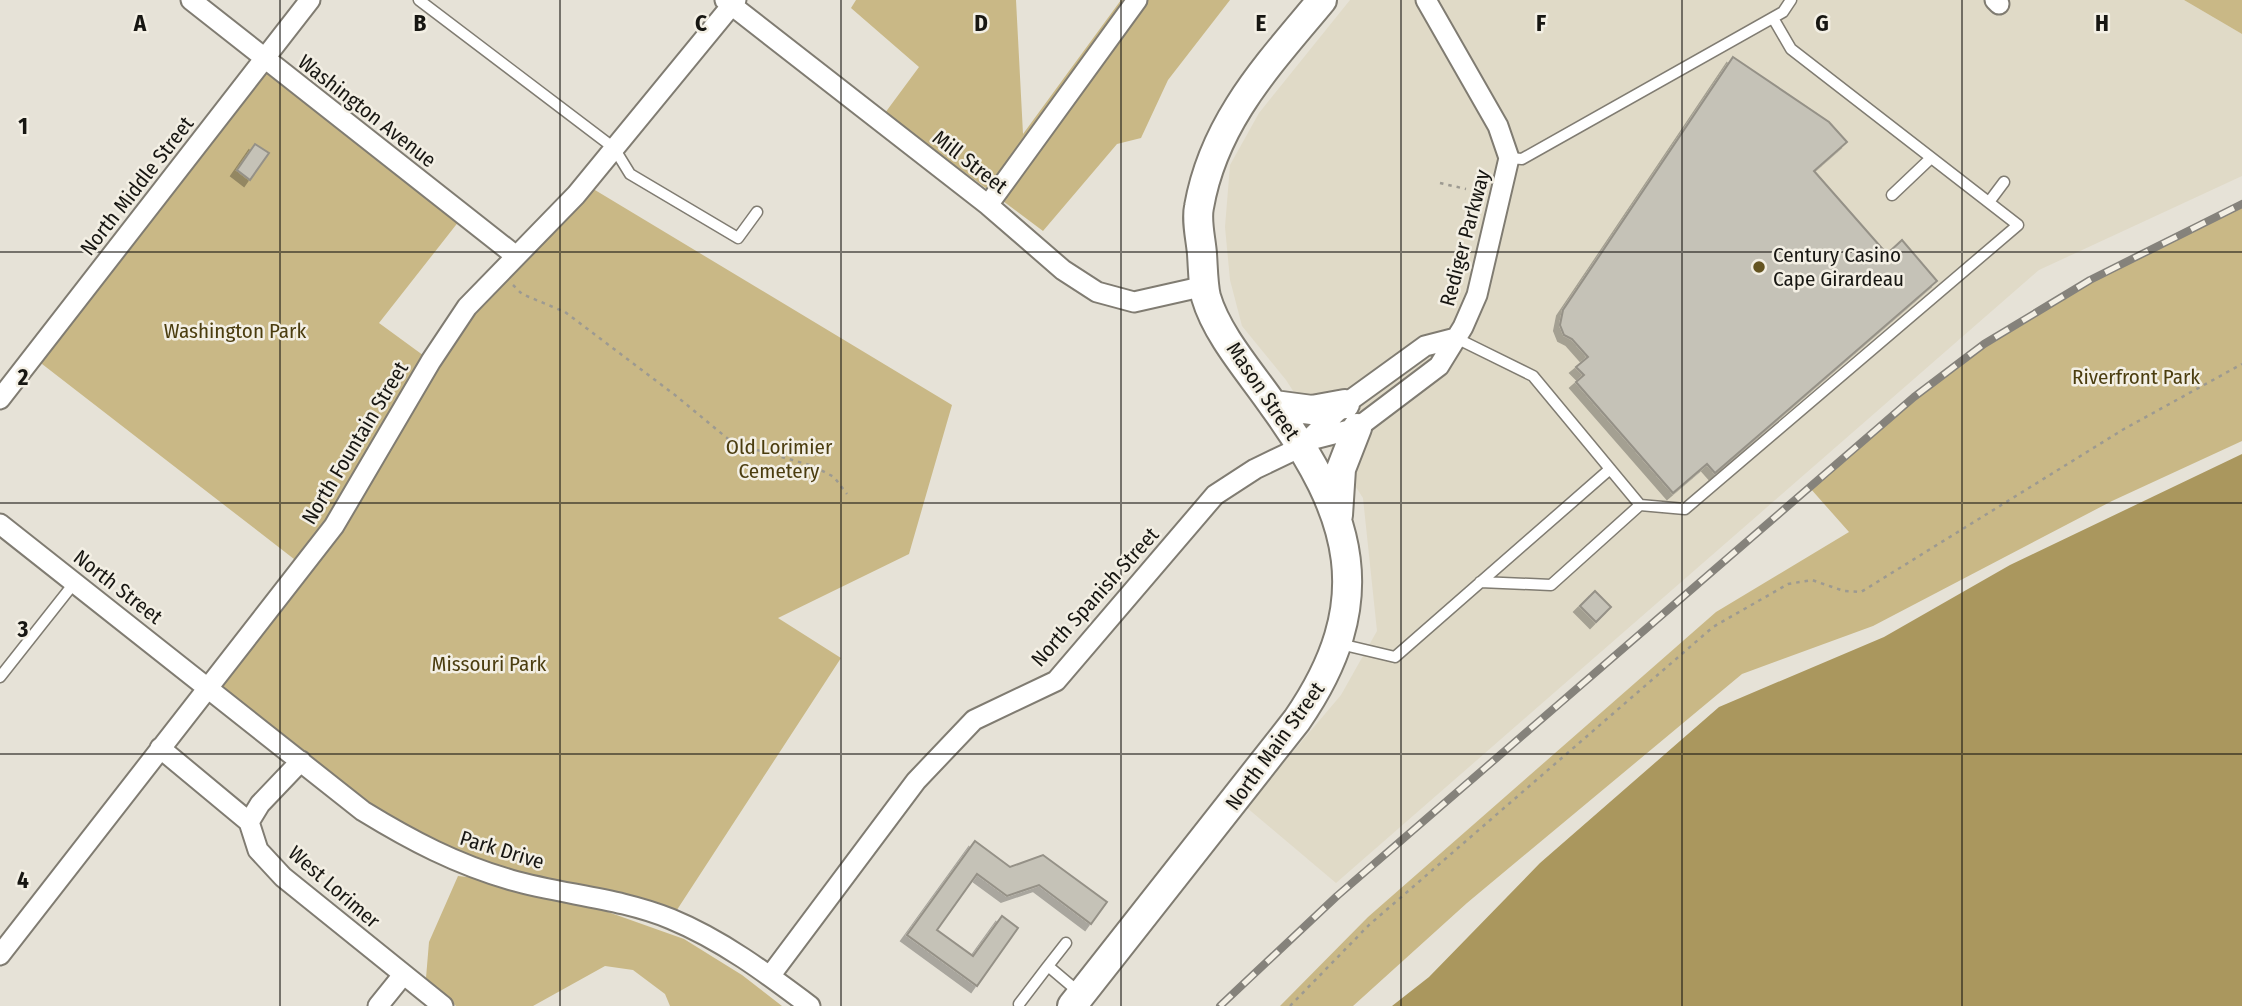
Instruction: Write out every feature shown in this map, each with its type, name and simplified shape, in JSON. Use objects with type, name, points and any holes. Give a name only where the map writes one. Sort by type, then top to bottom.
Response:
[{"type":"main road","name":"Mason Street","points":[[1305,444],[1238,359],[1206,297],[1198,209],[1215,150],[1244,94],[1322,0]]},
{"type":"main road","points":[[1274,405],[1351,416],[1342,469],[1338,518]]},
{"type":"main road","name":"North Main Street","points":[[1077,1000],[1297,720],[1327,674],[1339,644],[1347,601],[1345,560],[1338,518],[1305,444]]},
{"type":"street","name":"Washington Avenue","points":[[191,0],[516,256]]},
{"type":"street","name":"North Middle Street","points":[[0,400],[310,0]]},
{"type":"street","points":[[988,205],[1137,0]]},
{"type":"street","name":"Rediger Parkway","points":[[1305,444],[1439,366],[1477,295],[1508,158],[1498,126],[1426,0]]},
{"type":"street","name":"North Fountain Street","points":[[0,955],[334,526],[431,361],[467,307],[576,195],[731,2]]},
{"type":"street","name":"Mill Street","points":[[731,2],[988,205],[1063,270],[1097,292],[1134,302],[1205,286]]},
{"type":"street","name":"Rediger Parkway","points":[[1305,444],[1351,416],[1425,346],[1456,338]]},
{"type":"street","name":"North Spanish Street","points":[[770,976],[916,781],[974,720],[1056,681],[1215,495],[1255,469],[1305,444]]},
{"type":"street","name":"North Street","points":[[0,524],[208,686]]},
{"type":"street","name":"Park Drive","points":[[208,686],[363,811],[425,849],[511,880],[635,907],[671,919],[723,945],[810,1006]]},
{"type":"street","points":[[160,748],[248,822],[260,804],[301,761]]},
{"type":"street","name":"West Lorimer","points":[[248,822],[258,850],[283,877],[443,1006]]},
{"type":"street","points":[[379,1006],[403,975]]},
{"type":"lane","points":[[419,0],[614,148],[630,174],[738,238],[757,212]]},
{"type":"lane","points":[[1508,158],[1522,159],[1773,18],[1783,12],[1791,0]]},
{"type":"lane","points":[[1456,338],[1533,376],[1640,505],[1685,509],[2018,225],[1791,49],[1773,18]]},
{"type":"lane","points":[[1892,195],[1931,158]]},
{"type":"lane","points":[[1989,202],[2004,182]]},
{"type":"lane","points":[[1339,644],[1395,657],[1610,469]]},
{"type":"lane","points":[[1480,582],[1551,585],[1640,505]]},
{"type":"lane","points":[[0,677],[75,582]]},
{"type":"lane","points":[[1019,1004],[1066,943]]},
{"type":"lane","points":[[1048,967],[1077,1000]]},
{"type":"path","points":[[1440,183],[1466,189]]},
{"type":"path","points":[[500,274],[522,294],[565,312],[675,395],[733,443],[813,466],[834,477],[847,494]]},
{"type":"path","points":[[1290,1006],[1369,925],[1713,627],[1788,584],[1812,580],[1844,591],[1861,592],[2124,429],[2242,364]]},
{"type":"shaded area","points":[[1350,0],[2184,0],[2242,34],[2242,176],[2039,270],[1336,883],[1246,807],[1341,695],[1377,631],[1363,498],[1286,380],[1242,326],[1230,280],[1225,227],[1230,165],[1259,113]]},
{"type":"shaded area","points":[[2242,454],[2242,1006],[1392,1006],[1429,977],[1540,863],[1719,707],[1884,637],[2010,565]]},
{"type":"green space","points":[[856,0],[1016,0],[1023,134],[1121,0],[1230,0],[1168,80],[1141,138],[1117,144],[1043,231],[885,113],[919,67],[851,8]]},
{"type":"green space","points":[[2184,0],[2242,0],[2242,34]]},
{"type":"green space","points":[[263,59],[463,216],[379,323],[431,361],[467,307],[585,184],[952,405],[909,554],[778,618],[841,658],[671,919],[425,849],[208,686],[303,566],[33,357]]},
{"type":"green space","name":"Riverfront Park","points":[[2242,204],[2242,441],[2112,501],[1873,626],[1742,674],[1467,903],[1353,1006],[1280,1006],[1368,917],[1716,612],[1849,532],[1810,488],[1914,397],[1984,344],[2047,306]]},
{"type":"green space","points":[[458,876],[493,880],[594,907],[684,939],[742,975],[782,1006],[670,1006],[665,994],[633,970],[605,966],[533,1006],[456,1006],[426,978],[429,942]]},
{"type":"building","name":"Century Casino Cape Girardeau","points":[[1733,57],[1829,122],[1847,142],[1814,171],[1887,254],[1902,240],[1937,281],[1715,473],[1707,464],[1673,493],[1576,382],[1584,375],[1576,367],[1588,357],[1572,339],[1564,335],[1560,325],[1563,310]]},
{"type":"building","points":[[255,144],[269,153],[250,180],[237,170]]},
{"type":"building","points":[[1595,591],[1611,607],[1596,622],[1580,606]]},
{"type":"building","points":[[975,841],[1010,867],[1043,855],[1107,902],[1091,924],[1039,885],[1007,896],[977,874],[937,930],[973,956],[1002,916],[1018,928],[977,986],[907,935]]},
{"type":"railway","points":[[1220,1006],[1337,896],[1914,397],[1984,344],[2090,280],[2242,204]]},
{"type":"place","name":"Century Casino Cape Girardeau","points":[[1759,267]]},
{"type":"park label","name":"Washington Park","points":[[235,331]]},
{"type":"park label","name":"Old Lorimier Cemetery","points":[[779,459]]},
{"type":"park label","name":"Missouri Park","points":[[489,664]]}]
